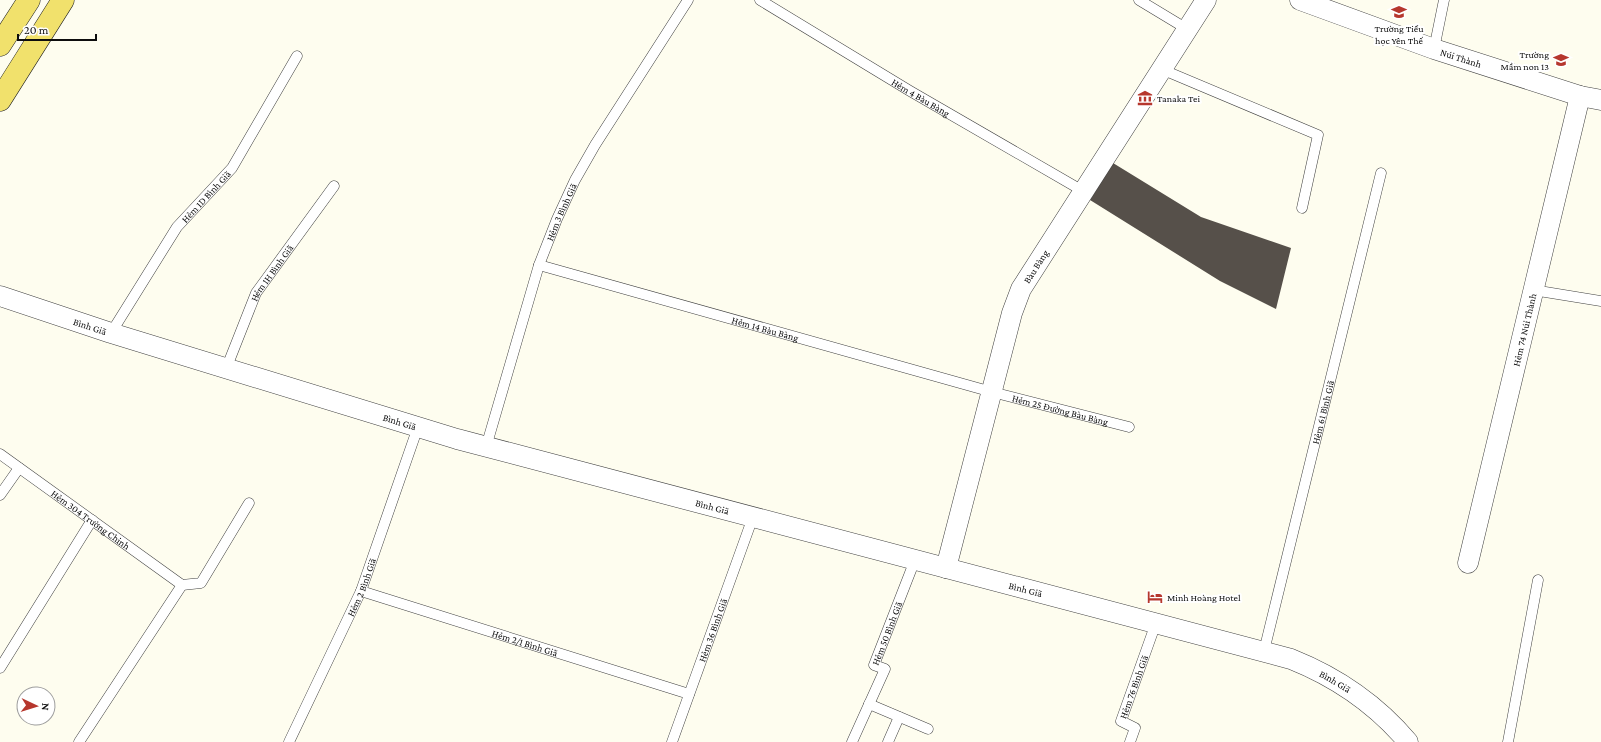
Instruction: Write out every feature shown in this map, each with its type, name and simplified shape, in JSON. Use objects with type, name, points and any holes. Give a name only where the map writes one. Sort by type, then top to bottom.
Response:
[{"type":"main road","points":[[0,45],[29,0]]},
{"type":"main road","points":[[0,100],[63,0]]},
{"type":"street","name":"Bàu Bàng","points":[[946,568],[1012,313],[1021,289],[1206,0]]},
{"type":"street","name":"Núi Thành","points":[[1300,0],[1434,49],[1580,96],[1601,100]]},
{"type":"street","name":"Hẻm 74 Núi Thành","points":[[1468,563],[1580,96]]},
{"type":"street","name":"Bình Giã","points":[[0,296],[226,369],[486,447],[1264,651],[1318,670],[1341,683],[1383,717],[1408,742]]},
{"type":"lane","name":"Hẻm 3 Bình Giã","points":[[486,447],[539,265],[557,219],[578,174],[595,145],[688,0]]},
{"type":"lane","name":"Hẻm 4 Bàu Bàng","points":[[760,0],[910,92],[1083,191]]},
{"type":"lane","points":[[1139,0],[1187,29]]},
{"type":"lane","points":[[1434,49],[1444,0]]},
{"type":"lane","name":"Hẻm 1D Bình Giã","points":[[111,333],[177,227],[232,168],[297,56]]},
{"type":"lane","points":[[1162,69],[1318,135],[1302,208]]},
{"type":"lane","name":"Hẻm 61 Bình Giã","points":[[1264,651],[1381,173]]},
{"type":"lane","name":"Hẻm 1H Bình Giã","points":[[226,369],[256,293],[334,186]]},
{"type":"lane","name":"Hẻm 14 Bàu Bàng","points":[[539,265],[992,392]]},
{"type":"lane","points":[[1533,290],[1601,301]]},
{"type":"lane","name":"Hẻm 25 Đường Bàu Bàng","points":[[992,392],[1129,428]]},
{"type":"lane","name":"Hẻm 2 Bình Giã","points":[[290,742],[361,591],[418,427]]},
{"type":"lane","name":"Hẻm 304 Trường Chinh","points":[[0,454],[182,585]]},
{"type":"lane","points":[[0,495],[18,468]]},
{"type":"lane","points":[[79,742],[182,585],[201,583],[249,503]]},
{"type":"lane","name":"Hẻm 36 Bình Giã","points":[[672,742],[753,517]]},
{"type":"lane","points":[[0,668],[92,520]]},
{"type":"lane","name":"Hẻm 50 Bình Giã","points":[[852,742],[885,670],[874,665],[915,560]]},
{"type":"lane","points":[[1508,742],[1538,580]]},
{"type":"lane","name":"Hẻm 2/1 Bình Giã","points":[[361,591],[689,694]]},
{"type":"lane","name":"Hẻm 76 Bình Giã","points":[[1130,742],[1135,728],[1121,721],[1156,623]]},
{"type":"lane","points":[[869,704],[928,729]]},
{"type":"lane","points":[[888,742],[899,717]]},
{"type":"building","points":[[1113,163],[1201,217],[1291,248],[1276,309],[1220,281],[1090,200]]},
{"type":"place","name":"Trường Tiểu học Yên Thế","points":[[1399,12]]},
{"type":"place","name":"Trường Mầm non 13","points":[[1561,60]]},
{"type":"place","name":"Tanaka Tei","points":[[1145,98]]},
{"type":"place","name":"Minh Hoàng Hotel","points":[[1155,597]]}]
